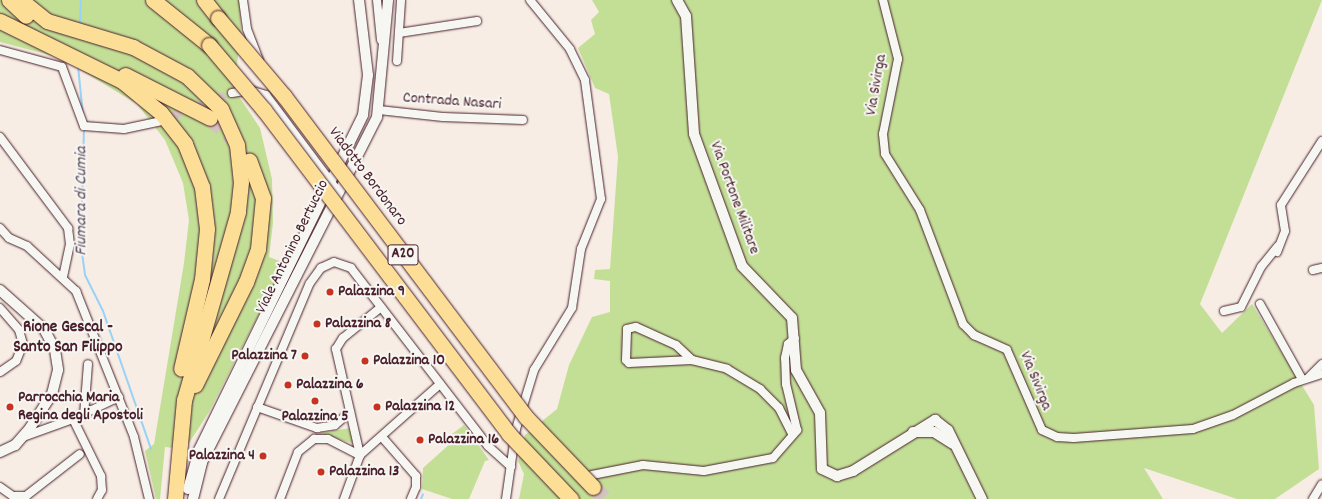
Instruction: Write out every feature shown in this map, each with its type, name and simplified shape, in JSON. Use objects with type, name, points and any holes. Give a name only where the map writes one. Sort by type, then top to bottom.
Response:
[{"type":"highway","points":[[9,0],[27,17],[52,29],[132,52],[165,68],[202,96],[226,130],[235,172],[231,224],[176,404]]},
{"type":"highway","points":[[21,0],[47,21],[133,47],[182,72],[213,100],[234,136],[240,171],[238,212],[230,251],[191,371],[180,442],[175,499]]},
{"type":"highway","points":[[153,0],[209,45]]},
{"type":"highway","name":"A20","points":[[165,0],[209,45],[264,110],[509,434],[571,499]]},
{"type":"highway","name":"Viadotto Bordonaro","points":[[204,0],[284,96],[526,417],[592,481]]},
{"type":"highway","points":[[0,16],[210,118]]},
{"type":"highway","points":[[0,21],[134,90],[170,122],[191,157],[204,200],[206,245],[176,404],[165,499]]},
{"type":"highway","points":[[180,442],[195,386],[243,289],[258,249],[262,198],[249,160]]},
{"type":"street","points":[[243,0],[248,29],[276,108]]},
{"type":"street","name":"Viale Antonino Bertuccio","points":[[193,499],[202,462],[335,186],[367,100],[368,69],[359,0]]},
{"type":"street","name":"Viale Antonino Bertuccio","points":[[186,499],[198,450],[335,186],[379,110],[383,57],[377,0]]},
{"type":"street","points":[[383,57],[388,0]]},
{"type":"street","points":[[397,61],[401,0]]},
{"type":"street","points":[[506,499],[516,429],[536,365],[565,321],[575,297],[581,249],[599,209],[598,165],[588,90],[577,61],[530,0]]},
{"type":"street","name":"Via Portone Militare","points":[[677,0],[686,16],[691,120],[697,141],[738,258],[754,281],[788,311],[795,338],[796,370],[820,413],[820,460],[824,473],[837,476],[853,471],[913,432],[940,434],[956,448],[982,499]]},
{"type":"street","name":"Via Sivirga","points":[[883,0],[898,59],[883,134],[885,154],[920,210],[962,324],[974,336],[1007,350],[1042,430],[1058,437],[1074,438],[1193,429],[1233,415],[1305,378],[1322,374]]},
{"type":"street","points":[[399,33],[478,21]]},
{"type":"street","points":[[0,50],[62,67],[84,126],[124,129],[158,122]]},
{"type":"street","points":[[232,93],[262,92],[276,108],[335,186]]},
{"type":"street","name":"Contrada Nasari","points":[[379,110],[443,117],[523,120]]},
{"type":"street","points":[[0,137],[68,228],[70,244],[63,277]]},
{"type":"street","points":[[1277,252],[1283,240],[1286,223],[1281,205],[1322,141]]},
{"type":"street","points":[[0,228],[63,277],[80,299],[134,437],[149,499]]},
{"type":"street","points":[[1224,311],[1241,307],[1261,267],[1283,240]]},
{"type":"street","points":[[219,499],[310,283],[321,268],[334,262],[348,265],[492,450],[511,467]]},
{"type":"street","points":[[1313,270],[1322,268]]},
{"type":"street","points":[[0,290],[44,329],[58,363],[52,394],[23,437]]},
{"type":"street","points":[[1260,304],[1305,378],[1322,364]]},
{"type":"street","points":[[360,455],[336,350],[343,338],[381,307]]},
{"type":"street","points":[[0,308],[19,330],[23,344],[16,361],[0,372]]},
{"type":"street","points":[[692,360],[676,345],[636,327],[627,328],[626,360],[629,363],[692,360],[727,368],[760,389],[779,408],[792,434]]},
{"type":"street","points":[[592,481],[643,465],[670,470],[717,470],[773,458],[797,430],[786,384],[785,358],[788,344],[795,338]]},
{"type":"street","points":[[84,415],[88,364]]},
{"type":"street","points":[[344,499],[360,455],[382,438],[440,384]]},
{"type":"street","points":[[0,452],[23,437],[84,415],[119,397]]},
{"type":"street","points":[[258,407],[317,428],[335,425],[350,412]]},
{"type":"street","points":[[73,419],[102,476],[102,490],[96,499]]},
{"type":"street","points":[[382,438],[416,476],[416,487],[411,499]]},
{"type":"street","points":[[280,499],[296,456],[310,441],[328,439],[360,455]]},
{"type":"street","points":[[0,487],[13,496],[26,496],[80,454]]},
{"type":"street","points":[[1313,499],[1322,484]]},
{"type":"green space","points":[[0,0],[240,0],[241,31],[234,89],[260,128],[272,179],[273,223],[269,257],[285,263],[209,412],[185,449],[165,447],[160,499],[156,499],[145,451],[154,444],[184,263],[189,220],[183,183],[165,140],[137,104],[61,58],[0,42]]},
{"type":"green space","points":[[592,0],[1322,0],[1200,304],[1222,333],[1252,304],[1314,405],[1319,469],[1275,499],[1237,499],[1144,468],[1163,499],[519,499],[524,474],[518,461],[525,435],[557,409],[569,365],[592,317],[610,312],[610,281],[594,279],[595,270],[610,269],[618,157],[609,94],[595,88],[578,48],[595,34],[591,20],[599,12]]},
{"type":"green space","points":[[464,425],[489,460],[485,461],[469,499],[452,499],[422,489],[423,468],[452,442],[452,434]]},
{"type":"green space","points":[[351,428],[355,444],[319,433]]},
{"type":"waterway","name":"Fiumara di Cumia","points":[[80,25],[81,0]]},
{"type":"waterway","name":"Fiumara di Cumia","points":[[78,66],[83,115]]},
{"type":"waterway","name":"Fiumara di Cumia","points":[[84,128],[81,246],[85,275],[103,311],[151,449]]},
{"type":"waterway","points":[[421,499],[423,494]]},
{"type":"tunnel","points":[[162,120],[232,93]]},
{"type":"tunnel","points":[[210,118],[234,139]]},
{"type":"tunnel","points":[[593,487],[607,499]]},
{"type":"place","name":"Palazzina 9","points":[[330,292]]},
{"type":"place","name":"Palazzina 8","points":[[317,324]]},
{"type":"place","name":"Palazzina 7","points":[[305,356]]},
{"type":"place","name":"Palazzina 10","points":[[365,361]]},
{"type":"place","name":"Palazzina 6","points":[[288,385]]},
{"type":"place","name":"Palazzina 5","points":[[315,401]]},
{"type":"place","name":"Parrocchia Maria Regina degli Apostoli","points":[[10,407]]},
{"type":"place","name":"Palazzina 12","points":[[377,407]]},
{"type":"place","name":"Palazzina 16","points":[[420,440]]},
{"type":"place","name":"Palazzina 4","points":[[263,456]]},
{"type":"place","name":"Palazzina 13","points":[[321,472]]},
{"type":"district","name":"Rione Gescal - Santo San Filippo","points":[[68,339]]}]
